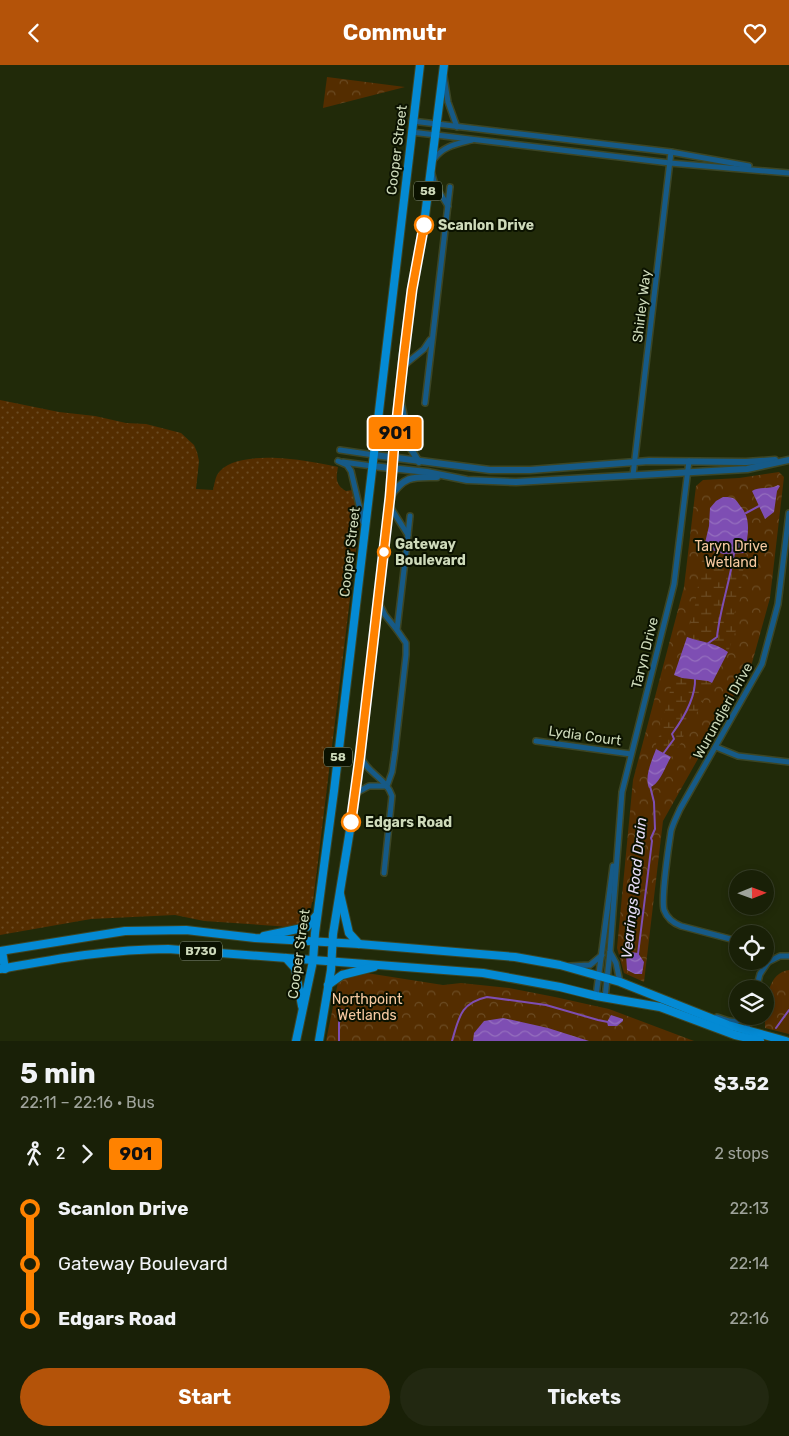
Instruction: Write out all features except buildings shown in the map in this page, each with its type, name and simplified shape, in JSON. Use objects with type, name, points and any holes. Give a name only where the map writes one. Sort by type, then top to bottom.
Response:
[{"type":"main road","name":"Cooper Street","points":[[296,1041],[313,961],[317,914],[334,791],[420,65]]},
{"type":"main road","name":"58","points":[[318,1041],[332,962],[340,890],[356,793],[390,501],[393,469],[392,458],[402,367],[412,290],[424,225],[444,67]]},
{"type":"main road","points":[[340,890],[349,933],[359,944]]},
{"type":"main road","points":[[255,938],[307,927],[317,914]]},
{"type":"main road","name":"B730","points":[[1,951],[102,934],[140,930],[186,930],[255,938],[333,942]]},
{"type":"main road","points":[[333,942],[515,957],[560,965],[620,983],[717,1021],[760,1041]]},
{"type":"main road","name":"B730","points":[[2,969],[85,955],[132,950],[184,950],[332,962]]},
{"type":"main road","points":[[1,951],[2,969]]},
{"type":"main road","points":[[286,958],[296,972],[303,1011]]},
{"type":"main road","points":[[332,962],[483,973],[660,1007],[744,1034],[786,1041]]},
{"type":"main road","points":[[328,985],[342,975],[380,965]]},
{"type":"street","points":[[444,67],[448,102],[457,127]]},
{"type":"street","points":[[412,121],[671,152],[770,171]]},
{"type":"street","points":[[411,132],[670,163],[789,173]]},
{"type":"street","points":[[432,161],[444,149],[475,139]]},
{"type":"street","name":"Shirley Way","points":[[633,475],[671,152]]},
{"type":"street","points":[[431,171],[435,185],[448,206]]},
{"type":"street","points":[[425,403],[450,187]]},
{"type":"street","points":[[402,367],[424,349],[432,335]]},
{"type":"street","points":[[399,392],[410,449],[420,462]]},
{"type":"street","points":[[340,450],[490,470],[530,470],[634,462],[789,460]]},
{"type":"street","points":[[365,531],[351,471],[347,465],[338,461],[493,482],[748,469],[789,460]]},
{"type":"street","name":"Taryn Drive","points":[[600,997],[603,978],[602,955],[622,792],[674,584],[689,461]]},
{"type":"street","points":[[530,470],[531,481]]},
{"type":"street","points":[[408,535],[390,501],[400,483],[418,477],[449,477]]},
{"type":"street","name":"Wurundjeri Drive","points":[[729,939],[681,926],[670,920],[666,914],[664,899],[670,845],[674,821],[760,670],[778,604],[789,513]]},
{"type":"street","points":[[397,631],[410,516]]},
{"type":"street","points":[[378,601],[385,615],[406,643],[395,751],[392,772],[387,786]]},
{"type":"street","name":"Lydia Court","points":[[536,741],[631,754]]},
{"type":"street","points":[[716,747],[738,756],[789,762]]},
{"type":"street","points":[[360,756],[368,769],[387,786],[392,800],[384,873]]},
{"type":"street","points":[[356,793],[369,786],[387,786]]},
{"type":"street","name":"Taryn Drive","points":[[600,997],[610,951],[617,839]]},
{"type":"street","points":[[610,951],[616,963],[620,983]]},
{"type":"street","points":[[560,965],[590,965],[602,955]]},
{"type":"street","points":[[774,958],[789,956]]},
{"type":"street","points":[[659,998],[680,1003],[729,1021]]},
{"type":"street","points":[[744,1034],[747,1025]]},
{"type":"green space","points":[[327,77],[405,87],[323,108]]},
{"type":"green space","points":[[0,400],[59,412],[95,416],[126,423],[146,424],[181,433],[194,445],[197,452],[199,461],[196,489],[213,490],[217,475],[226,466],[256,458],[274,458],[293,459],[338,467],[338,484],[346,491],[353,490],[359,516],[359,525],[313,902],[309,919],[306,923],[288,927],[204,921],[175,915],[91,919],[0,935]]},
{"type":"green space","name":"Taryn Drive Wetland","points":[[779,472],[784,477],[770,598],[752,663],[663,821],[644,982],[624,973],[617,948],[633,780],[684,587],[696,486],[703,480],[739,478]]},
{"type":"green space","points":[[704,547],[723,554],[745,553],[740,599],[734,614],[736,630],[728,652],[687,637],[695,605]]},
{"type":"green space","points":[[674,675],[712,683],[695,716],[688,723],[681,743],[671,757],[656,749],[656,744],[661,734],[660,722],[665,711]]},
{"type":"green space","name":"Northpoint Wetlands","points":[[341,969],[443,985],[461,983],[509,988],[555,997],[609,1009],[694,1041],[326,1041],[338,982],[343,980]]},
{"type":"green space","points":[[789,970],[789,1034],[765,1028],[765,1025],[774,1025],[774,980],[781,973]]},
{"type":"water","points":[[780,486],[777,491],[774,512],[765,519],[752,491]]},
{"type":"water","points":[[723,497],[735,499],[747,518],[748,530],[745,553],[723,554],[704,547],[709,526],[710,508]]},
{"type":"water","points":[[687,637],[728,652],[712,683],[674,675]]},
{"type":"water","points":[[656,749],[671,757],[659,779],[649,788],[647,779]]},
{"type":"water","points":[[631,952],[638,953],[644,962],[642,974],[635,974],[627,970],[626,954]]},
{"type":"water","points":[[611,1015],[623,1019],[623,1021],[617,1026],[608,1026],[607,1022]]},
{"type":"water","points":[[503,1018],[548,1028],[589,1041],[473,1041],[474,1033],[484,1021]]},
{"type":"waterway","name":"Vearings Road Drain","points":[[746,513],[761,505]]},
{"type":"waterway","name":"Vearings Road Drain","points":[[707,644],[717,637],[734,553]]},
{"type":"waterway","name":"Vearings Road Drain","points":[[663,754],[674,739],[672,734],[688,707],[695,685],[695,678]]},
{"type":"waterway","name":"Vearings Road Drain","points":[[638,954],[651,838],[655,829],[654,802],[650,786]]},
{"type":"waterway","name":"Vearings Road Drain","points":[[452,1041],[459,1019],[466,1007],[487,997],[546,1005],[608,1022]]},
{"type":"waterway","points":[[339,1041],[339,1023],[342,1010]]},
{"type":"waterway","points":[[776,1028],[789,1010]]},
{"type":"bus line","name":"901","points":[[351,822],[356,793],[390,497],[393,469],[392,458],[404,355],[412,290],[424,225]]},
{"type":"place","name":"Scanlon Drive","points":[[424,225]]},
{"type":"place","name":"Gateway Boulevard","points":[[384,552]]},
{"type":"place","name":"Edgars Road","points":[[351,822]]}]
